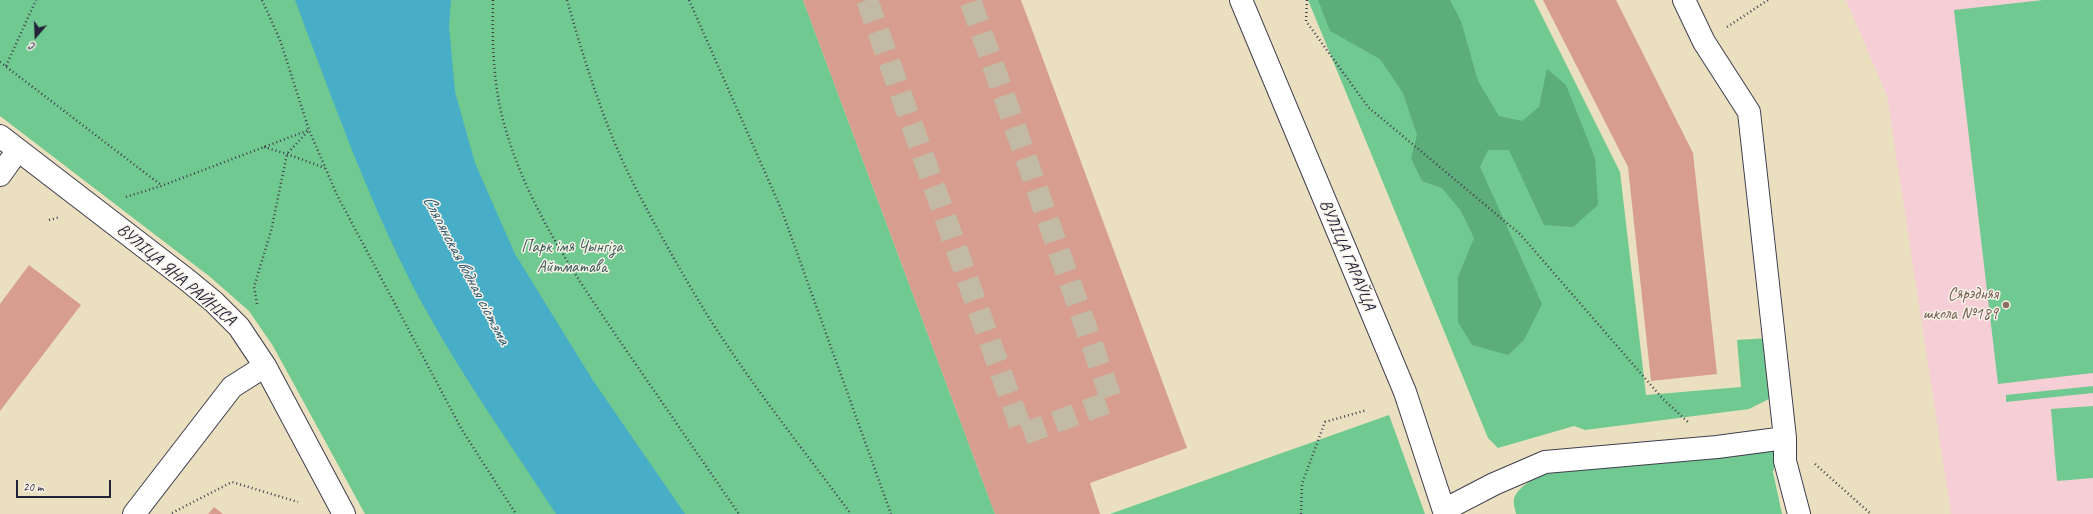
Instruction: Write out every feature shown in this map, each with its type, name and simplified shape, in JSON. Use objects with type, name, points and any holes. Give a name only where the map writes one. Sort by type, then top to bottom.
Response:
[{"type":"street","name":"ВУЛІЦА ГАРАЎЦА","points":[[1241,0],[1404,392],[1445,512]]},
{"type":"street","points":[[1684,0],[1704,42],[1749,112],[1785,438],[1784,461],[1799,514]]},
{"type":"street","name":"ВУЛІЦА ЯНА РАЙНІСА","points":[[0,136],[214,302],[240,327],[265,366],[344,514]]},
{"type":"street","points":[[0,175],[18,150]]},
{"type":"street","points":[[134,514],[232,387],[265,366]]},
{"type":"street","points":[[1445,512],[1494,484],[1545,462],[1717,447],[1785,438]]},
{"type":"path","points":[[6,66],[36,0]]},
{"type":"path","points":[[262,0],[280,40],[309,130],[341,202],[462,430],[516,514]]},
{"type":"path","points":[[493,0],[493,56],[503,119],[518,168],[542,219],[570,268],[739,514]]},
{"type":"path","points":[[567,0],[583,57],[635,186],[707,313],[740,363],[851,514]]},
{"type":"path","points":[[689,0],[782,211],[891,514]]},
{"type":"path","points":[[1307,0],[1306,22],[1368,107],[1520,234],[1663,400],[1717,447]]},
{"type":"path","points":[[1704,42],[1768,0]]},
{"type":"path","points":[[0,62],[161,186],[309,130]]},
{"type":"path","points":[[257,308],[254,287],[271,231],[287,154],[309,130]]},
{"type":"path","points":[[263,147],[287,154],[326,169]]},
{"type":"path","points":[[1301,514],[1302,484],[1325,422],[1367,410]]},
{"type":"path","points":[[1785,438],[1872,514]]},
{"type":"path","points":[[170,514],[232,482],[298,502]]},
{"type":"shaded area","name":"Сярэдняя школа №189","points":[[1846,0],[2093,0],[2093,514],[1951,514],[1887,96]]},
{"type":"green space","name":"Парк імя Чынгіза Айтматава","points":[[0,0],[803,0],[995,514],[365,514],[273,346],[249,311],[209,276],[0,116]]},
{"type":"green space","points":[[1308,0],[1534,0],[1620,172],[1646,395],[1741,387],[1737,340],[1769,338],[1775,390],[1769,399],[1749,409],[1585,430],[1574,426],[1498,448],[1488,438]]},
{"type":"green space","points":[[1318,0],[1450,0],[1461,21],[1478,81],[1499,116],[1522,121],[1539,107],[1547,69],[1566,85],[1595,158],[1598,205],[1573,227],[1544,225],[1509,150],[1488,150],[1480,167],[1542,304],[1524,340],[1508,355],[1472,345],[1458,322],[1458,277],[1474,238],[1461,211],[1442,188],[1422,181],[1411,158],[1417,135],[1403,93],[1380,59],[1330,31]]},
{"type":"green space","points":[[2043,0],[2093,0],[2093,373],[1998,384],[1954,10]]},
{"type":"green space","points":[[2093,386],[2093,393],[2006,402],[2006,395]]},
{"type":"green space","points":[[2093,406],[2093,478],[2057,481],[2051,409]]},
{"type":"green space","points":[[1389,415],[1425,514],[1110,514]]},
{"type":"green space","points":[[1781,441],[1773,472],[1782,514],[1516,514],[1514,499],[1516,494],[1530,481],[1553,469]]},
{"type":"water","name":"Сляпянская водная сістэма","points":[[295,0],[451,0],[449,26],[455,92],[475,163],[515,254],[592,379],[685,514],[556,514],[454,359],[404,269],[354,155]]},
{"type":"building","points":[[803,0],[1021,0],[1187,448],[1090,483],[1100,514],[995,514]]},
{"type":"building","points":[[1543,0],[1616,0],[1693,153],[1717,374],[1651,381],[1628,167]]},
{"type":"building","points":[[29,265],[81,305],[0,411],[0,304]]},
{"type":"building","points":[[214,507],[223,514],[208,514]]},
{"type":"tunnel","points":[[867,0],[1023,434],[1112,401],[970,0]]},
{"type":"place","name":"Сярэдняя школа №189","points":[[2006,305]]}]
